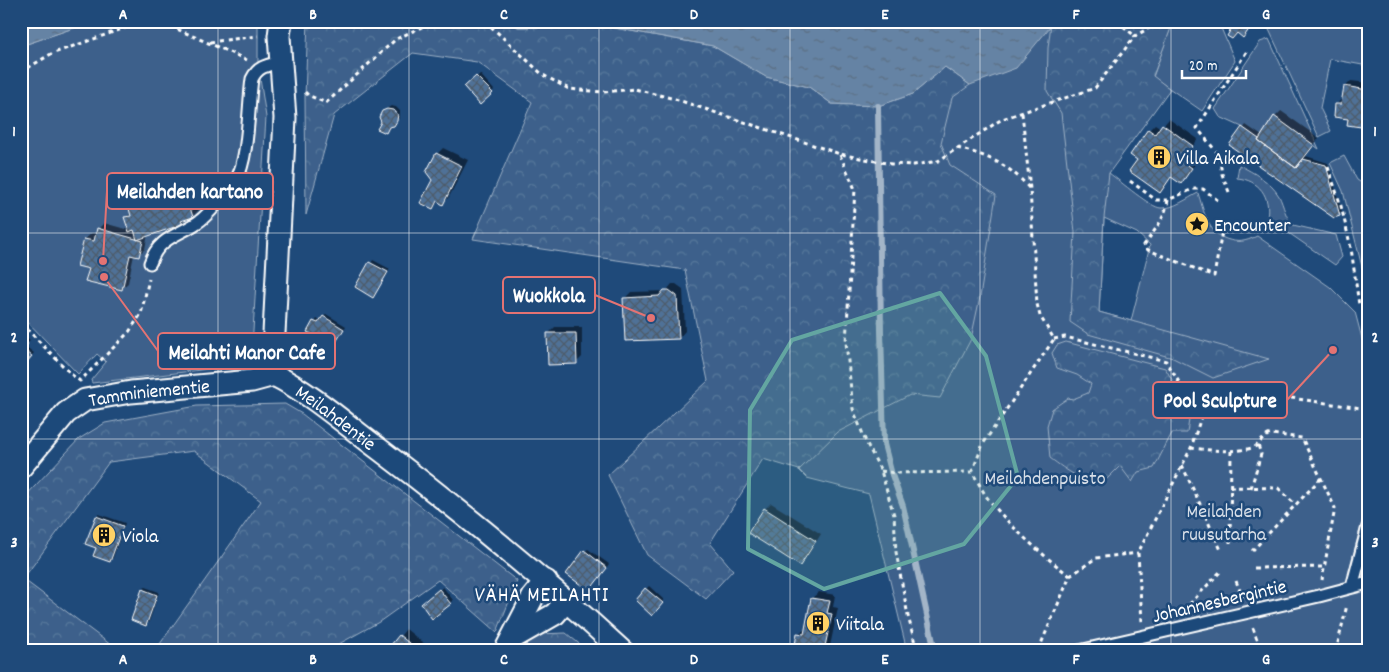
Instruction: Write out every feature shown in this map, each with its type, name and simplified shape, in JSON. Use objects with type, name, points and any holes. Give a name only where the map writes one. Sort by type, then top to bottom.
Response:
[{"type":"street","name":"Meilahdentie","points":[[281,21],[272,64],[285,118],[273,344],[274,375],[301,391],[439,494],[546,581],[622,651]]},
{"type":"street","name":"Tamminiementie","points":[[21,467],[66,413],[85,400],[131,392],[252,381],[274,375]]},
{"type":"street","points":[[509,644],[533,597],[546,581]]},
{"type":"street","points":[[509,644],[555,614],[567,600]]},
{"type":"lane","points":[[150,263],[154,251],[165,241],[200,221],[236,181],[243,165],[252,79],[256,71],[272,64]]},
{"type":"lane","points":[[1352,588],[1368,528]]},
{"type":"lane","name":"Johannesbergintie","points":[[1079,651],[1142,638],[1368,583]]},
{"type":"path","points":[[302,89],[308,95],[326,103],[396,39],[426,25],[442,21]]},
{"type":"path","points":[[485,21],[543,76],[569,90],[603,92],[635,89],[675,100],[840,154],[891,164],[914,165],[938,161],[1002,119],[1095,88],[1135,36],[1161,21]]},
{"type":"path","points":[[1117,21],[1135,36]]},
{"type":"path","points":[[22,71],[51,54],[142,22],[170,26],[246,60],[272,64]]},
{"type":"path","points":[[209,42],[264,35]]},
{"type":"path","points":[[1229,192],[1222,174],[1219,155],[1197,128],[1248,51]]},
{"type":"path","points":[[1022,113],[1030,189],[1037,304],[1045,325],[1054,339]]},
{"type":"path","points":[[956,148],[980,154],[1010,169],[1030,189]]},
{"type":"path","points":[[840,154],[855,189],[846,342],[853,409],[880,471],[894,515],[896,552],[908,616],[917,651]]},
{"type":"path","points":[[1328,167],[1351,248],[1359,305]]},
{"type":"path","points":[[1130,181],[1156,200],[1168,200],[1193,189],[1203,189],[1219,201]]},
{"type":"path","points":[[1168,200],[1167,209],[1163,217],[1156,230],[1144,245],[1148,250],[1214,276],[1223,226]]},
{"type":"path","points":[[21,323],[80,381],[129,332],[141,314],[148,289],[150,263]]},
{"type":"path","points":[[972,472],[983,444],[1054,339],[1065,337],[1166,361],[1188,396],[1195,404],[1204,408],[1291,398],[1368,409]]},
{"type":"path","points":[[1142,638],[1138,553],[1191,448],[1204,408]]},
{"type":"path","points":[[1191,448],[1231,450],[1252,448],[1258,445],[1263,438],[1271,434],[1302,438],[1334,508],[1324,567],[1254,568]]},
{"type":"path","points":[[1251,488],[1261,454],[1258,445]]},
{"type":"path","points":[[1230,543],[1231,450]]},
{"type":"path","points":[[1182,465],[1221,550]]},
{"type":"path","points":[[880,471],[895,473],[972,472]]},
{"type":"path","points":[[972,472],[986,496],[1009,522],[1047,558],[1070,576]]},
{"type":"path","points":[[1252,551],[1321,478]]},
{"type":"path","points":[[1230,487],[1278,488],[1296,504]]},
{"type":"path","points":[[1038,651],[1070,576],[1096,558],[1138,553]]},
{"type":"path","points":[[1163,632],[1220,572]]},
{"type":"path","points":[[1336,651],[1352,588]]},
{"type":"highlighted area","points":[[940,293],[986,356],[1018,477],[964,544],[824,589],[748,549],[750,410],[792,340]]},
{"type":"green space","points":[[94,21],[258,21],[258,66],[266,117],[251,364],[92,383],[91,380],[106,362],[97,354],[78,374],[21,315],[21,44],[24,45]]},
{"type":"green space","points":[[308,21],[508,21],[518,27],[609,27],[713,46],[766,77],[809,87],[832,104],[878,106],[913,94],[945,67],[970,85],[952,98],[941,143],[950,165],[996,195],[980,297],[971,339],[940,398],[910,395],[838,432],[799,470],[763,459],[710,543],[733,570],[706,599],[647,555],[608,475],[708,381],[685,270],[473,239],[532,102],[477,62],[413,53],[334,115],[306,215],[305,96]]},
{"type":"green space","name":"Meilahdenpuisto","points":[[1055,21],[1171,28],[1187,21],[1218,21],[1235,61],[1202,111],[1153,77],[1170,30],[1109,173],[1156,207],[1166,208],[1175,205],[1198,193],[1204,214],[1210,226],[1220,236],[1234,241],[1245,241],[1257,236],[1330,287],[1355,312],[1368,361],[1368,499],[1348,574],[1368,570],[1368,651],[907,651],[869,494],[807,478],[799,470],[809,87],[832,104],[945,67]],"holes":[[[1104,218],[1137,233],[1150,245],[1131,321],[1099,312]]]},
{"type":"green space","points":[[1055,21],[1187,21],[1171,28],[1153,76],[1170,89],[1109,173],[1104,218],[1099,312],[1269,359],[1213,378],[1173,358],[1088,334],[1070,322],[1075,232],[1061,113],[1047,91],[1048,48],[1051,24]]},
{"type":"green space","points":[[1265,21],[1368,21],[1368,66],[1330,59],[1320,108],[1331,131],[1319,137]]},
{"type":"green space","points":[[1269,39],[1319,149],[1274,116],[1259,139],[1242,127],[1220,117],[1215,109],[1260,42]]},
{"type":"green space","points":[[1344,156],[1357,180],[1368,187],[1368,291],[1343,191],[1330,163]]},
{"type":"green space","points":[[1239,165],[1271,186],[1279,196],[1286,215],[1293,225],[1336,235],[1342,257],[1335,265],[1267,218],[1268,210],[1265,196],[1252,182],[1237,178]]},
{"type":"green space","points":[[1066,342],[1165,368],[1182,396],[1189,420],[1187,433],[1172,433],[1154,468],[1138,472],[1132,482],[1120,466],[1104,482],[1096,482],[1075,475],[1050,458],[1047,426],[1052,409],[1068,398],[1073,399],[1088,393],[1091,384],[1077,375],[1057,368],[1052,353],[1057,345]]},
{"type":"green space","points":[[285,404],[302,414],[517,581],[497,632],[438,580],[379,622],[326,651],[155,651],[261,501],[194,451],[109,462],[23,579],[119,651],[21,651],[21,501],[79,439],[105,423],[197,406]]},
{"type":"green space","points":[[566,633],[588,651],[520,651],[537,634]]},
{"type":"water","points":[[21,21],[94,21],[24,45],[21,44]]},
{"type":"water","points":[[508,21],[1055,21],[1016,68],[970,85],[945,67],[913,94],[878,106],[832,104],[809,87],[766,77],[713,46],[609,27],[518,27]]},
{"type":"building","points":[[1228,21],[1246,21],[1252,25],[1243,38],[1237,33],[1232,39],[1227,36],[1231,29],[1226,25]]},
{"type":"building","points":[[476,76],[493,93],[480,105],[464,87]]},
{"type":"building","points":[[1344,86],[1368,90],[1368,128],[1347,125],[1348,119],[1334,117],[1335,104],[1341,104]]},
{"type":"building","points":[[387,109],[393,110],[398,114],[394,126],[389,127],[386,133],[377,129],[381,122],[379,117],[382,111]]},
{"type":"building","points":[[1274,116],[1314,145],[1296,168],[1258,141]]},
{"type":"building","name":"Villa Aikala","points":[[1162,124],[1193,146],[1182,161],[1192,168],[1181,184],[1171,177],[1160,193],[1129,171],[1137,160],[1130,155],[1148,129],[1155,134]]},
{"type":"building","points":[[1242,127],[1296,168],[1303,159],[1326,165],[1340,216],[1334,218],[1229,145]]},
{"type":"building","points":[[436,153],[462,166],[443,205],[437,201],[433,209],[420,203],[432,180],[426,172]]},
{"type":"building","points":[[171,192],[175,195],[185,192],[193,217],[181,221],[183,224],[137,240],[134,230],[129,232],[124,217],[131,216],[128,205]]},
{"type":"building","points":[[97,228],[143,241],[139,257],[130,255],[122,290],[85,281],[89,269],[77,266],[84,239],[94,241]]},
{"type":"building","points":[[369,262],[388,272],[373,298],[355,287]]},
{"type":"building","points":[[664,290],[669,290],[677,296],[679,339],[625,341],[623,298],[659,296]]},
{"type":"building","points":[[323,316],[344,329],[328,355],[307,342],[311,334],[307,332],[313,321],[318,323]]},
{"type":"building","points":[[547,333],[576,333],[577,364],[548,365]]},
{"type":"building","points":[[21,338],[28,344],[23,349],[32,356],[21,369]]},
{"type":"building","points":[[764,508],[816,541],[800,566],[748,533]]},
{"type":"building","name":"Viola","points":[[96,516],[123,526],[110,562],[93,556],[96,548],[85,544]]},
{"type":"building","points":[[584,550],[607,568],[589,591],[566,574]]},
{"type":"building","points":[[645,588],[663,603],[652,616],[635,600]]},
{"type":"building","points":[[142,589],[157,595],[146,626],[131,620]]},
{"type":"building","points":[[439,589],[451,604],[432,619],[421,604]]},
{"type":"building","name":"Viitala","points":[[811,598],[830,601],[827,613],[832,614],[824,651],[794,651],[797,633],[804,634]]},
{"type":"building","points":[[399,635],[419,651],[386,651]]},
{"type":"waterway","points":[[878,106],[884,444],[903,506],[935,651]]},
{"type":"place","name":"Villa Aikala","points":[[1159,157]]},
{"type":"place","name":"Encounter","points":[[1197,224]]},
{"type":"place","name":"Meilahden kartano","points":[[103,261]]},
{"type":"place","name":"Meilahti Manor Cafe","points":[[104,277]]},
{"type":"place","name":"Wuokkola","points":[[651,318]]},
{"type":"place","name":"Pool Sculpture","points":[[1333,350]]},
{"type":"place","name":"Viola","points":[[104,535]]},
{"type":"place","name":"Viitala","points":[[818,623]]},
{"type":"district","name":"VÄHÄ MEILAHTI","points":[[542,594]]},
{"type":"park label","name":"Meilahden ruusutarha","points":[[1224,522]]}]
